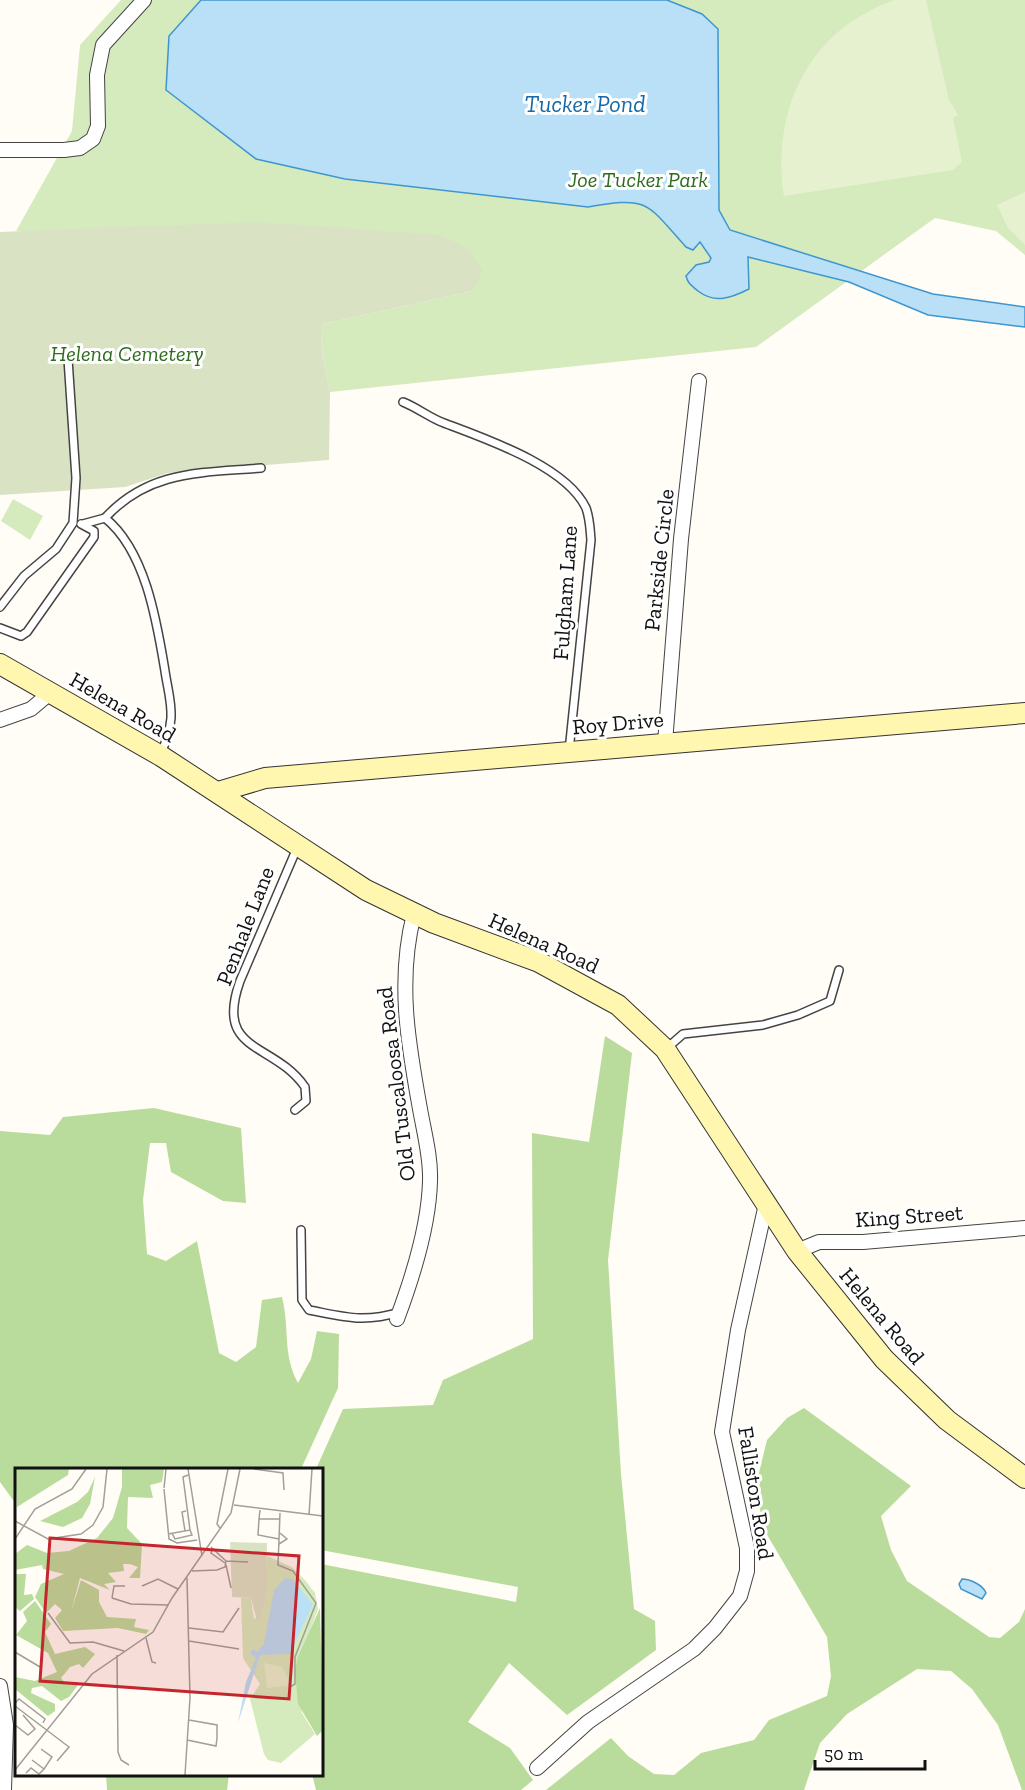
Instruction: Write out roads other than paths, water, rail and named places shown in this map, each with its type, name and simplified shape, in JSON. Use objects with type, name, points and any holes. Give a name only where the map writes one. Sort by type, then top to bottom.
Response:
[{"type":"main road","name":"Helena Road","points":[[0,664],[160,756],[366,890],[414,914],[539,962],[574,979],[618,1005],[665,1049],[797,1251],[884,1359],[917,1393],[975,1442],[1025,1478]]},
{"type":"main road","name":"Roy Drive","points":[[218,792],[265,777],[1025,713]]},
{"type":"street","points":[[0,150],[72,149],[80,148],[93,139],[98,126],[97,75],[103,45],[144,0]]},
{"type":"street","name":"Parkside Circle","points":[[665,743],[666,705],[681,539],[699,381]]},
{"type":"street","points":[[0,720],[31,709],[50,693]]},
{"type":"street","name":"Old Tuscaloosa Road","points":[[398,1315],[426,1211],[430,1180],[405,1003],[404,962],[414,914]]},
{"type":"street","name":"Falliston Road","points":[[537,1768],[588,1722],[694,1649],[715,1628],[740,1596],[747,1571],[747,1548],[723,1446],[722,1432],[738,1330],[766,1204]]},
{"type":"street","name":"King Street","points":[[797,1251],[819,1242],[863,1242],[1025,1228]]},
{"type":"street","points":[[0,1686],[6,1725],[4,1790]]},
{"type":"lane","points":[[0,607],[24,576],[56,549],[73,523],[76,478],[68,359]]},
{"type":"lane","name":"Fulgham Lane","points":[[403,402],[443,423],[515,452],[567,485],[585,507],[590,520],[591,540],[569,751]]},
{"type":"lane","points":[[73,523],[83,524],[105,518],[126,497],[148,484],[192,474],[261,468]]},
{"type":"lane","points":[[105,518],[119,531],[132,555],[144,581],[158,628],[171,717],[160,756]]},
{"type":"lane","points":[[0,628],[13,635],[21,636],[27,632],[92,541],[94,531],[83,524]]},
{"type":"lane","name":"Penhale Lane","points":[[295,1110],[306,1101],[305,1087],[280,1061],[244,1040],[238,1034],[234,1023],[235,995],[240,981],[298,846]]},
{"type":"lane","points":[[665,1049],[683,1034],[763,1025],[798,1016],[830,1001],[839,970]]},
{"type":"lane","points":[[301,1230],[302,1300],[309,1310],[355,1319],[376,1319],[398,1315]]},
{"type":"water","name":"Tucker Pond","points":[[201,0],[667,0],[702,14],[718,29],[719,210],[730,230],[933,294],[1025,307],[1025,327],[928,315],[849,282],[748,257],[749,289],[723,298],[704,295],[692,286],[686,276],[696,265],[709,262],[711,258],[700,242],[693,250],[686,247],[654,212],[636,203],[624,202],[588,207],[345,179],[256,159],[166,90],[169,36]]},
{"type":"water","points":[[962,1579],[972,1581],[982,1587],[986,1593],[982,1599],[961,1589],[959,1584]]},
{"type":"park label","name":"Joe Tucker Park","points":[[638,179]]},
{"type":"park label","name":"Helena Cemetery","points":[[127,353]]}]
